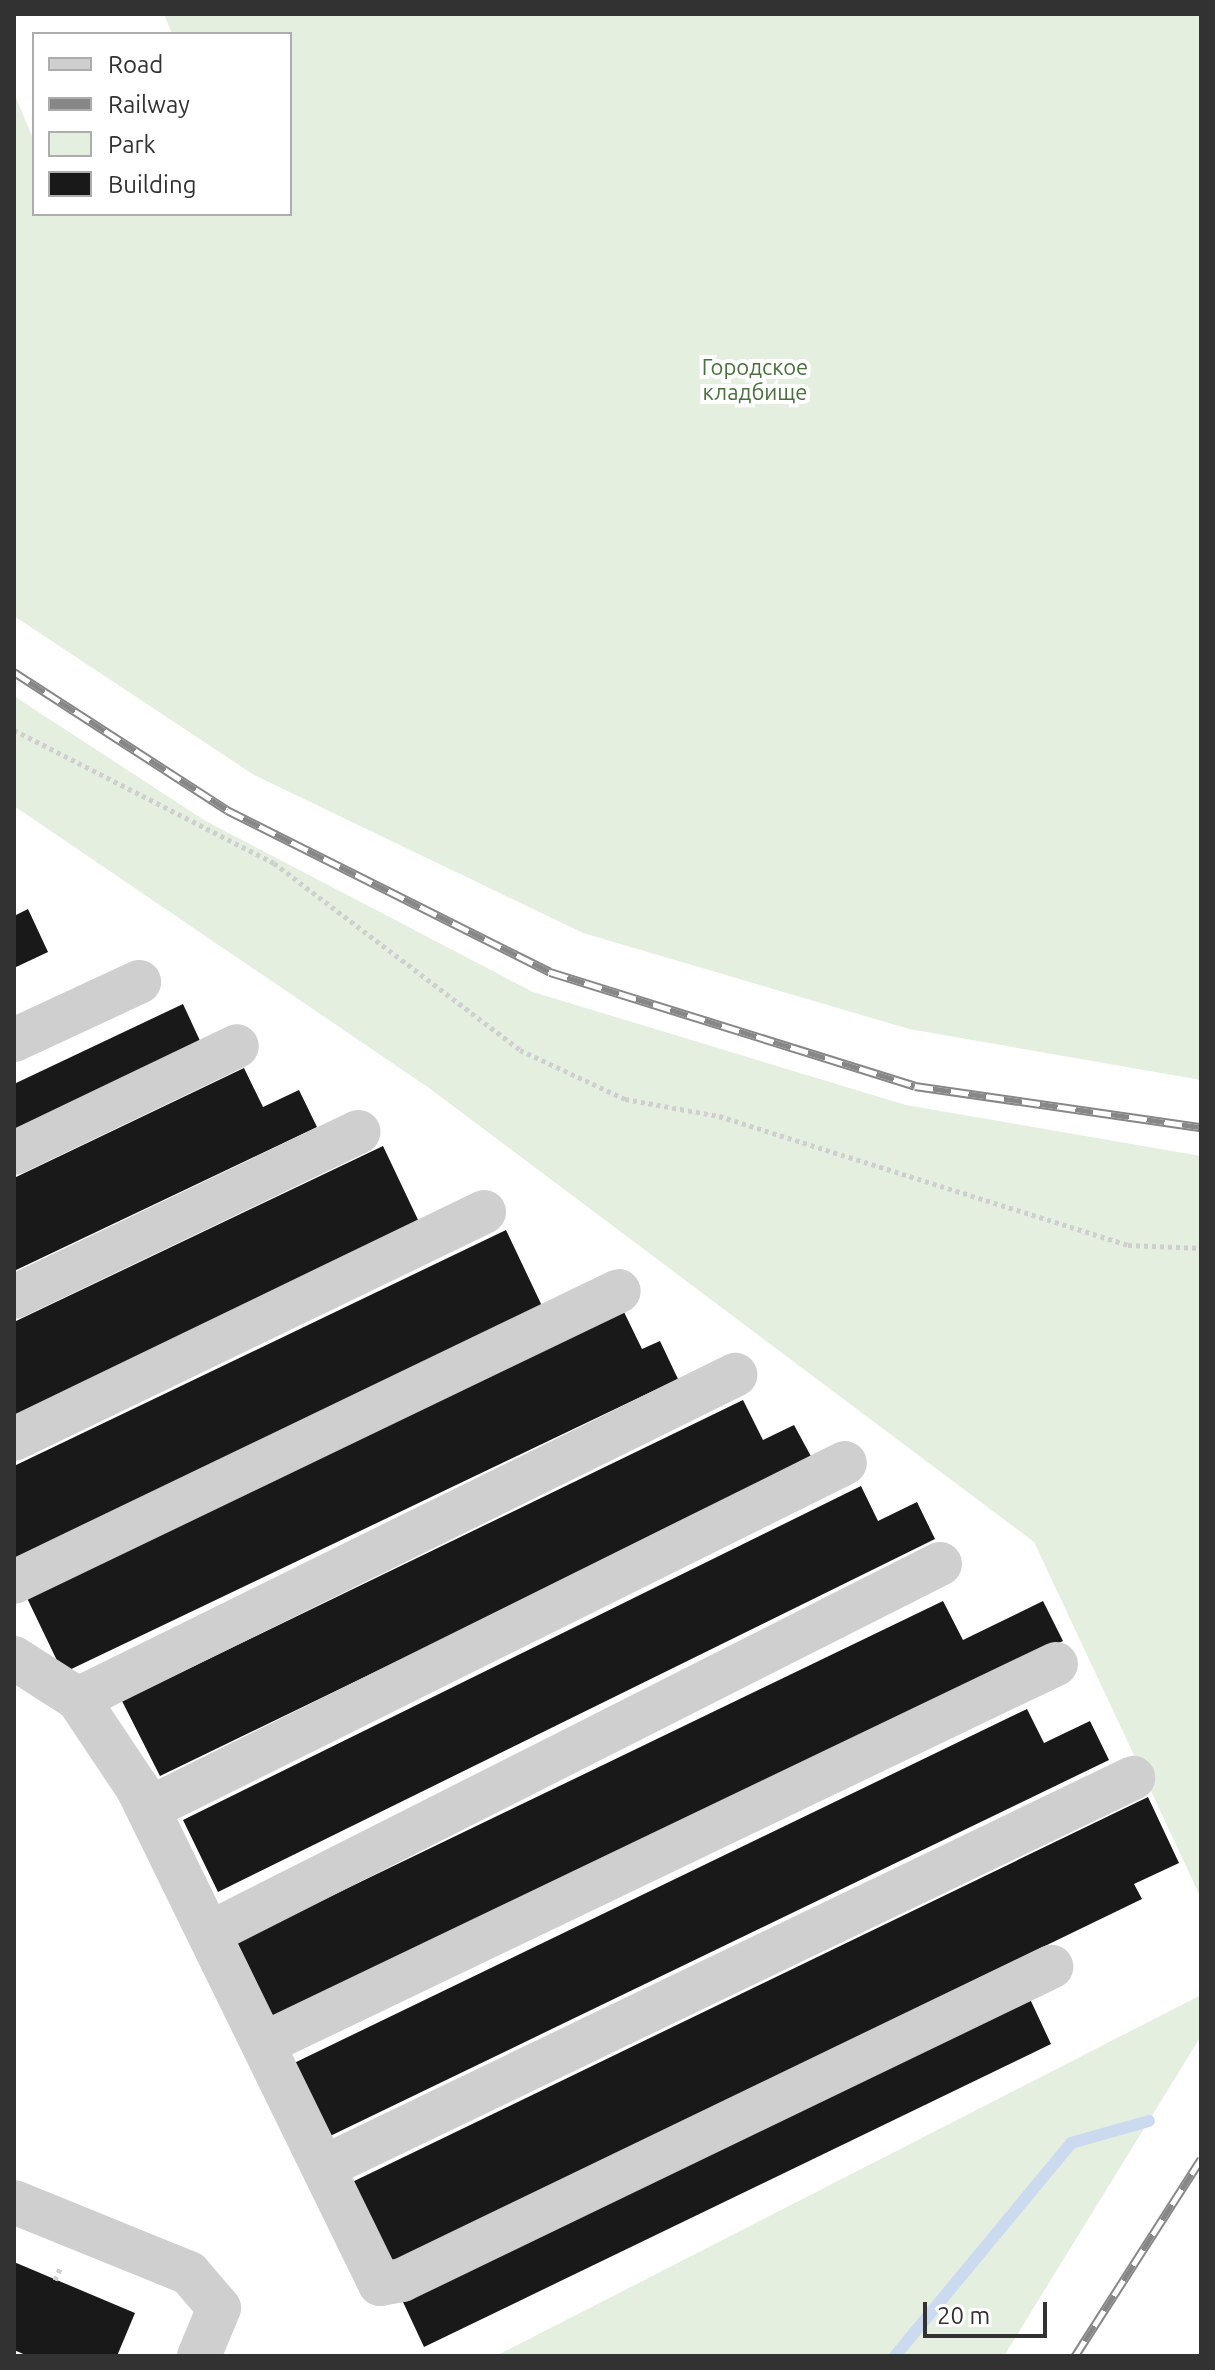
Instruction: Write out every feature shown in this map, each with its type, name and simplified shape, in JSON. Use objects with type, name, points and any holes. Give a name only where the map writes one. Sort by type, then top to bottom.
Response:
[{"type":"lane","points":[[14,1040],[139,982]]},
{"type":"lane","points":[[14,1153],[237,1046]]},
{"type":"lane","points":[[14,1297],[359,1132]]},
{"type":"lane","points":[[14,1439],[484,1212]]},
{"type":"lane","points":[[14,1582],[619,1291]]},
{"type":"lane","points":[[78,1699],[735,1375]]},
{"type":"lane","points":[[148,1809],[845,1463]]},
{"type":"lane","points":[[210,1933],[940,1564]]},
{"type":"lane","points":[[14,1658],[78,1699],[148,1809],[265,2043],[374,2277],[391,2285],[1051,1967]]},
{"type":"lane","points":[[265,2043],[1056,1664]]},
{"type":"lane","points":[[324,2167],[1133,1778]]},
{"type":"lane","points":[[14,2202],[189,2273],[219,2308],[199,2356]]},
{"type":"path","points":[[14,730],[274,863],[520,1050],[625,1099],[719,1116],[1128,1245],[1201,1248]]},
{"type":"green space","name":"Городское кладбище","points":[[164,14],[1201,14],[1201,1080],[909,1029],[583,933],[254,775],[14,616],[14,93],[32,136],[32,216],[292,216],[292,32],[171,32]]},
{"type":"green space","points":[[14,696],[204,820],[533,992],[906,1105],[1201,1156],[1201,1898],[1034,1542],[429,1088],[14,806]]},
{"type":"green space","points":[[1201,1995],[1201,2036],[1004,2356],[496,2356]]},
{"type":"building","points":[[28,909],[48,952],[14,968],[14,916]]},
{"type":"building","points":[[183,1004],[202,1045],[14,1135],[14,1084]]},
{"type":"building","points":[[244,1068],[263,1107],[299,1090],[317,1127],[14,1271],[14,1178]]},
{"type":"building","points":[[383,1146],[420,1224],[14,1418],[14,1322]]},
{"type":"building","points":[[506,1230],[543,1308],[14,1562],[14,1466]]},
{"type":"building","points":[[624,1312],[642,1349],[660,1341],[678,1379],[63,1673],[26,1596]]},
{"type":"building","points":[[743,1400],[763,1440],[794,1425],[813,1460],[160,1776],[122,1701]]},
{"type":"building","points":[[861,1486],[878,1521],[917,1502],[935,1539],[218,1892],[183,1820]]},
{"type":"building","points":[[943,1601],[963,1640],[1043,1601],[1063,1641],[275,2022],[236,1942]]},
{"type":"building","points":[[1027,1709],[1044,1743],[1090,1721],[1109,1760],[326,2138],[290,2065]]},
{"type":"building","points":[[1148,1797],[1179,1863],[1134,1884],[1142,1899],[386,2265],[346,2185]]},
{"type":"building","points":[[1030,1999],[1051,2044],[424,2347],[403,2302]]},
{"type":"building","points":[[14,2262],[135,2313],[117,2356],[28,2356],[14,2350]]},
{"type":"waterway","points":[[895,2356],[1071,2143],[1149,2121]]},
{"type":"railway","points":[[14,672],[227,810],[550,972],[915,1086],[1201,1127]]},
{"type":"railway","points":[[1075,2356],[1201,2159]]}]
